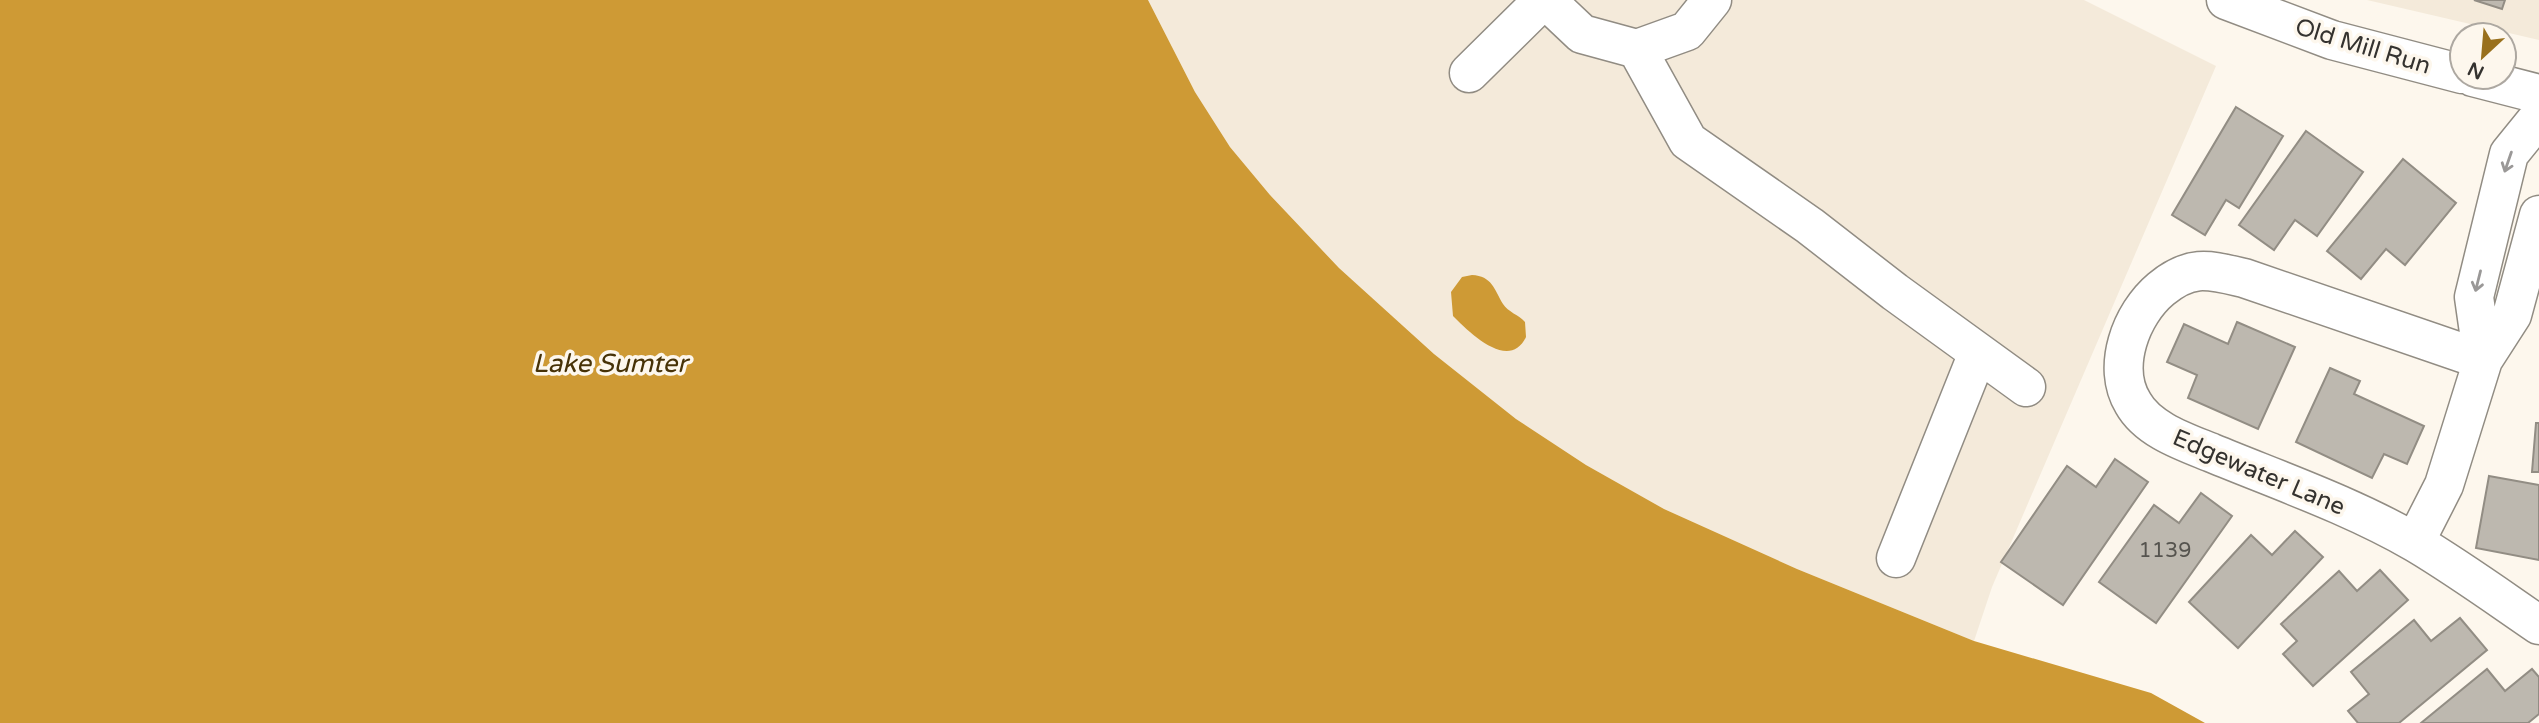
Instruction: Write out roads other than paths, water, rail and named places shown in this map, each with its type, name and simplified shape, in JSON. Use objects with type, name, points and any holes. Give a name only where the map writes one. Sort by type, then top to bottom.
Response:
[{"type":"street","points":[[1469,73],[1545,0],[1581,34],[1637,49],[1687,31],[1712,0]]},
{"type":"street","name":"Old Mill Run","points":[[2226,0],[2332,40],[2448,70]]},
{"type":"street","points":[[1637,49],[1688,141],[1810,226],[2026,387]]},
{"type":"street","points":[[2518,89],[2539,94]]},
{"type":"street","points":[[2483,360],[2474,297],[2509,154],[2539,117]]},
{"type":"street","points":[[2415,542],[2444,485],[2483,360],[2512,315],[2538,220],[2494,215]]},
{"type":"street","name":"Edgewater Lane","points":[[2483,360],[2244,278],[2205,269],[2172,279],[2147,300],[2125,347],[2123,377],[2133,404],[2152,424],[2185,441],[2338,505],[2415,542],[2539,625]]},
{"type":"street","points":[[1896,558],[1978,353]]},
{"type":"water","name":"Lake Sumter","points":[[0,0],[1148,0],[1195,92],[1230,147],[1270,195],[1339,268],[1434,354],[1516,419],[1586,465],[1664,509],[1797,569],[1974,641],[2151,693],[2205,723],[0,723]]},
{"type":"water","points":[[1472,275],[1488,281],[1505,307],[1525,322],[1526,337],[1519,347],[1510,351],[1489,346],[1453,316],[1451,292],[1462,277]]}]
